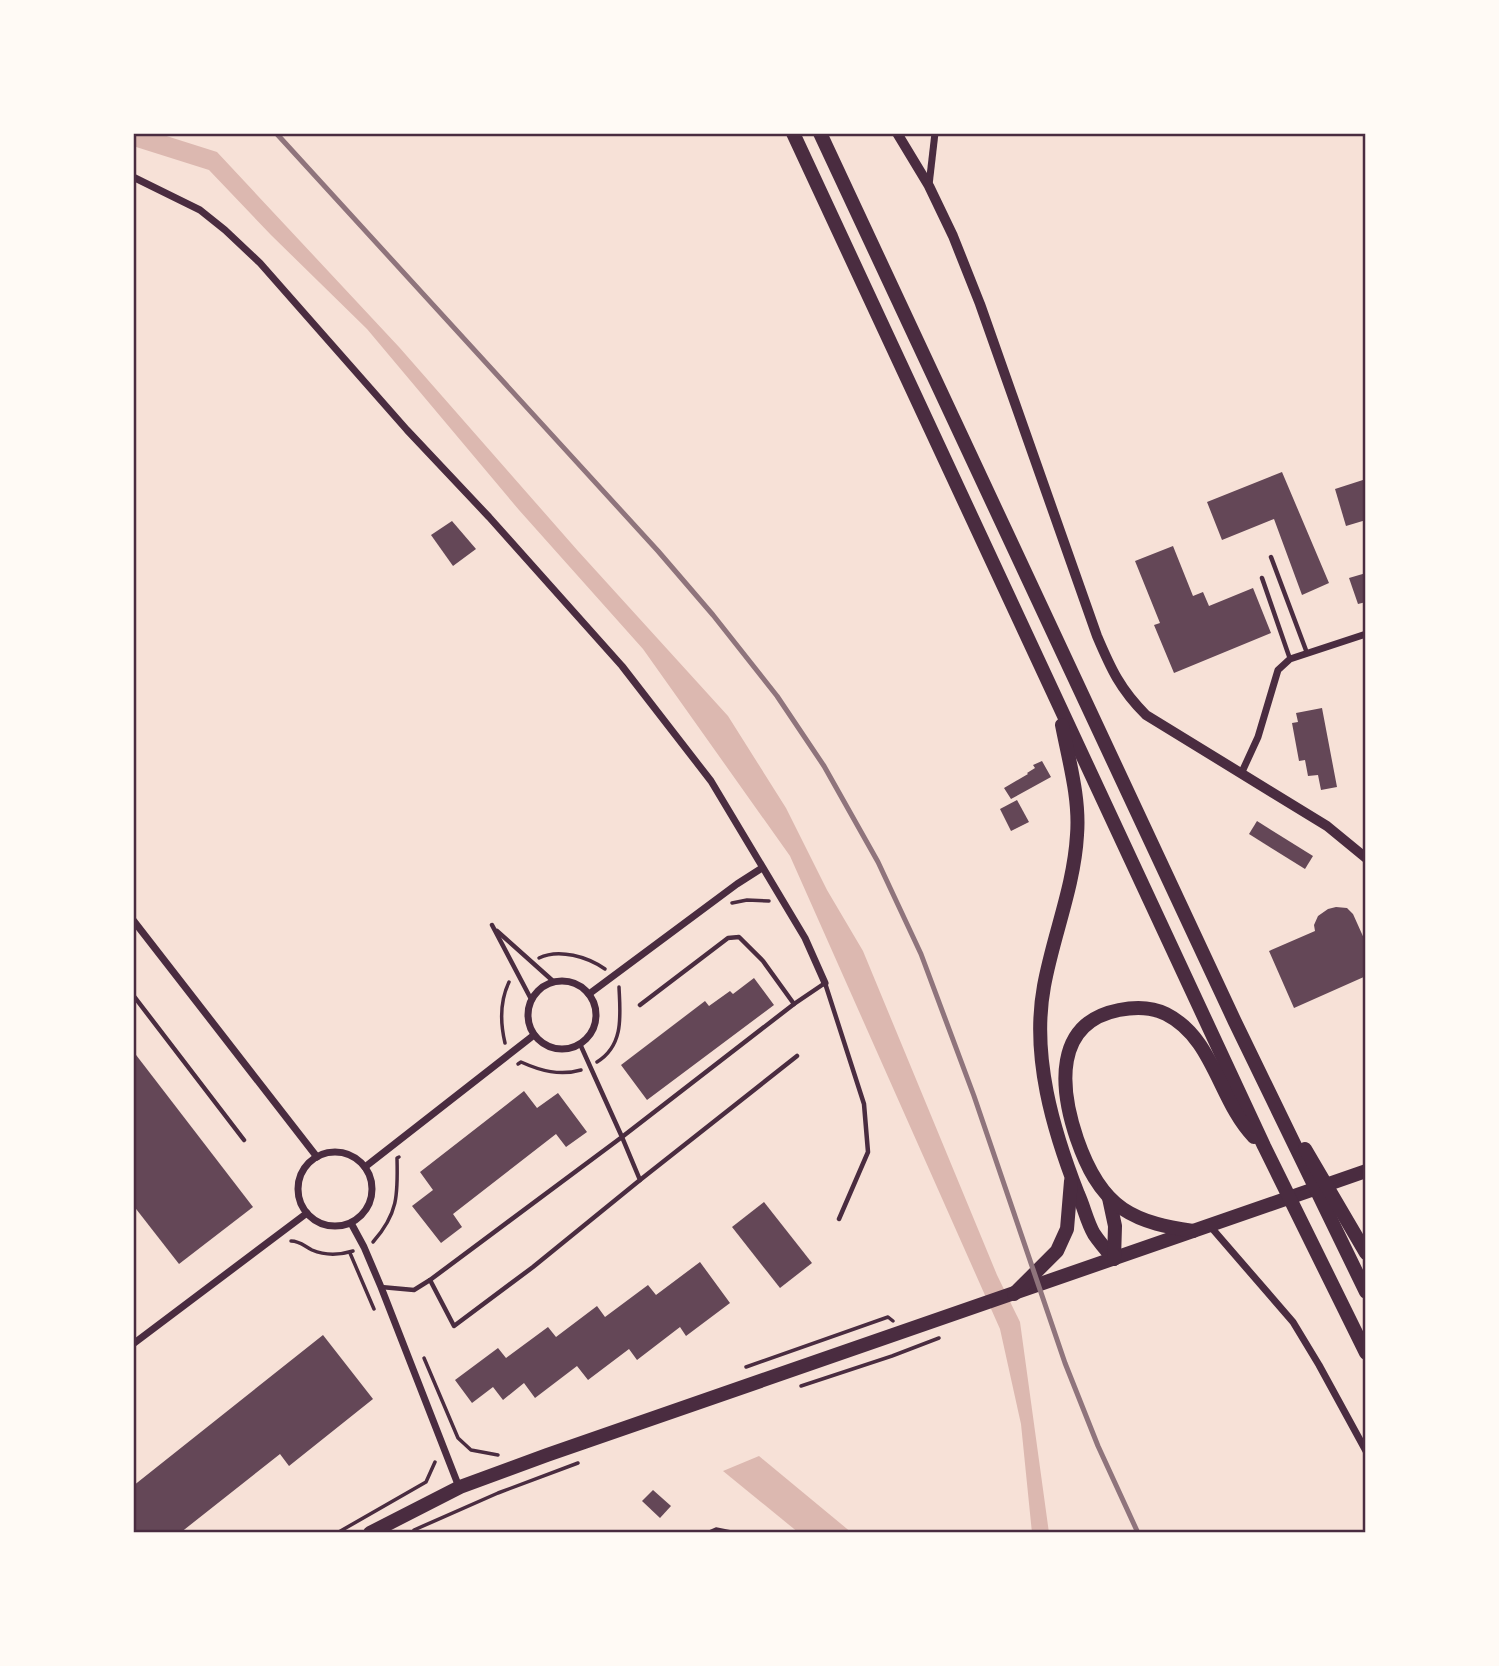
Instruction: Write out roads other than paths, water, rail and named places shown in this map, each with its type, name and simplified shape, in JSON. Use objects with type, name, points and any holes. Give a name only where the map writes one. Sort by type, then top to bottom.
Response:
[{"type":"main road","points":[[793,133],[1264,1146],[1366,1353]]},
{"type":"main road","points":[[820,133],[1270,1096],[1366,1292]]},
{"type":"main road","points":[[1059,704],[1073,780],[1077,834],[1067,896],[1045,978],[1039,1023],[1044,1073],[1071,1176],[1094,1233],[1114,1259]]},
{"type":"main road","points":[[1114,1259],[1115,1226],[1109,1198],[1083,1155],[1068,1112],[1064,1087],[1066,1061],[1071,1044],[1080,1030],[1105,1013],[1135,1007],[1166,1013],[1193,1034],[1233,1109],[1246,1128],[1264,1146]]},
{"type":"main road","points":[[1270,1096],[1322,1176],[1366,1253]]},
{"type":"main road","points":[[370,1533],[460,1487],[572,1446],[1366,1171]]},
{"type":"main road","points":[[1014,1294],[1057,1251],[1067,1229],[1071,1176]]},
{"type":"main road","points":[[1109,1198],[1152,1223],[1193,1231]]},
{"type":"street","points":[[897,133],[929,186],[953,236],[980,304],[1097,636],[1115,678],[1146,715],[1327,826],[1366,858]]},
{"type":"street","points":[[929,186],[935,133]]},
{"type":"street","points":[[133,177],[200,210],[260,263],[407,430],[622,666],[711,781],[805,938],[825,982]]},
{"type":"street","points":[[1241,774],[1258,737],[1279,670],[1290,659],[1366,634]]},
{"type":"street","points":[[589,994],[762,868]]},
{"type":"street","points":[[133,920],[317,1157]]},
{"type":"street","points":[[553,981],[573,982],[589,994],[596,1012],[596,1021],[587,1038],[580,1044],[562,1049],[554,1048],[545,1045],[534,1035],[527,1016],[531,999],[540,988],[553,981]]},
{"type":"street","points":[[365,1167],[534,1035]]},
{"type":"street","points":[[338,1152],[348,1154],[365,1167],[371,1177],[372,1199],[360,1217],[351,1223],[331,1227],[314,1220],[307,1213],[298,1193],[299,1182],[309,1163],[317,1157],[338,1152]]},
{"type":"street","points":[[133,1344],[307,1213]]},
{"type":"street","points":[[351,1223],[381,1287],[460,1487]]},
{"type":"street","points":[[1210,1226],[1293,1322],[1366,1451]]},
{"type":"lane","points":[[1271,557],[1307,653]]},
{"type":"lane","points":[[1262,578],[1290,659]]},
{"type":"lane","points":[[531,999],[492,925],[553,981]]},
{"type":"lane","points":[[640,1005],[729,938],[739,937],[763,961],[794,1004]]},
{"type":"lane","points":[[381,1287],[414,1290],[430,1280],[825,982],[864,1104],[868,1152],[839,1219]]},
{"type":"lane","points":[[133,995],[244,1140]]},
{"type":"lane","points":[[580,1044],[640,1180]]},
{"type":"lane","points":[[430,1280],[454,1326],[533,1267],[797,1056]]},
{"type":"railway","points":[[276,133],[658,551],[777,696],[824,766],[878,862],[921,954],[974,1096],[1065,1363],[1098,1446],[1138,1533]]}]
